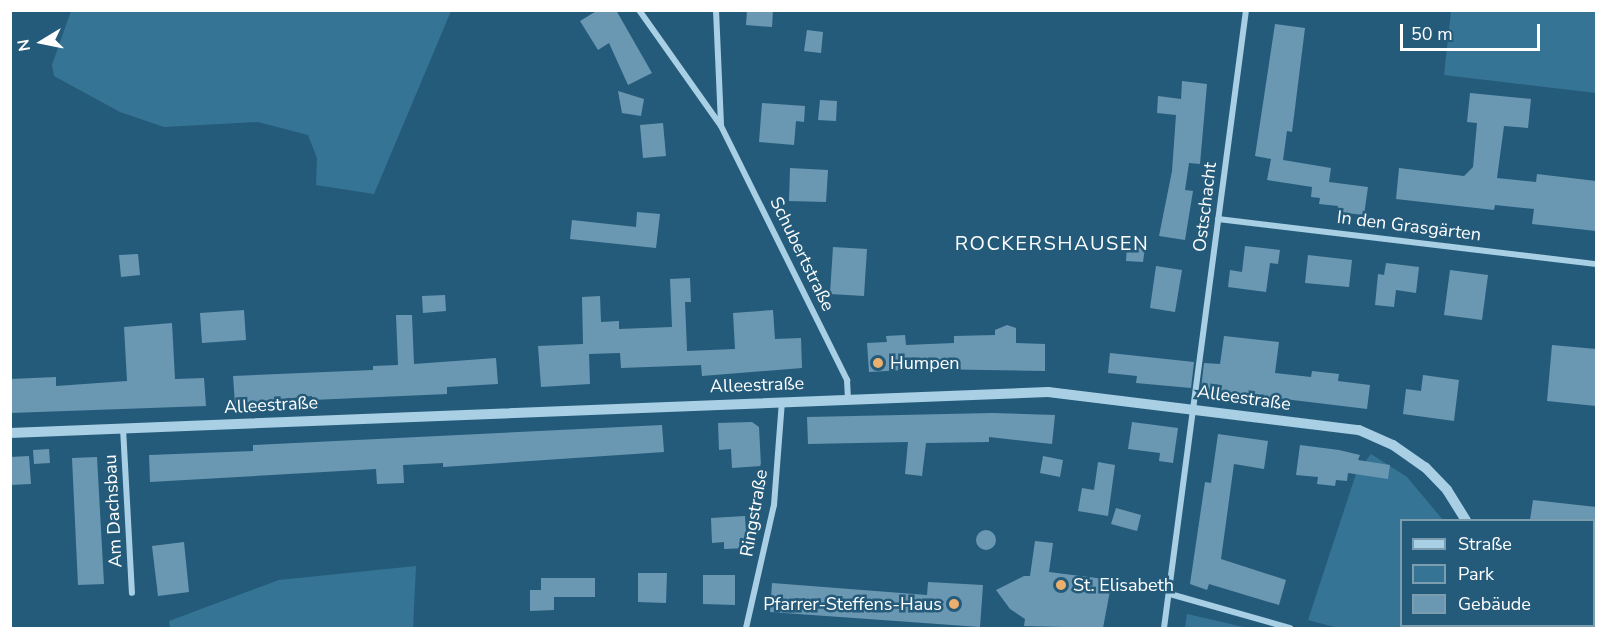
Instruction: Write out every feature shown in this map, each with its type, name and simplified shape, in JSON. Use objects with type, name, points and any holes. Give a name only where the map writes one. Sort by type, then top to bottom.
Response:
[{"type":"street","name":"Schubertstraße","points":[[639,10],[721,126],[847,380],[848,398]]},
{"type":"street","name":"Schubertstraße","points":[[716,10],[721,126]]},
{"type":"street","name":"Ostschacht","points":[[1164,628],[1246,10]]},
{"type":"street","name":"In den Grasgärten","points":[[1218,219],[1596,264]]},
{"type":"street","name":"Alleestraße","points":[[10,433],[782,400],[1048,392],[1195,408],[1359,430],[1393,445],[1425,467],[1447,490],[1465,519]]},
{"type":"street","name":"Ringstraße","points":[[746,628],[774,505],[782,400]]},
{"type":"street","name":"Am Dachsbau","points":[[123,428],[132,593]]},
{"type":"street","points":[[1170,594],[1290,628]]},
{"type":"green space","points":[[71,10],[451,11],[374,194],[316,185],[317,158],[308,135],[258,122],[164,127],[120,112],[54,76],[52,65]]},
{"type":"green space","points":[[1451,11],[1596,11],[1596,93],[1444,75]]},
{"type":"green space","points":[[1371,454],[1407,477],[1442,519],[1400,519],[1400,627],[1486,628],[1338,628],[1308,620],[1356,474]]},
{"type":"green space","points":[[416,566],[413,628],[170,628],[169,621],[279,580]]},
{"type":"green space","points":[[1187,614],[1248,628],[1185,628]]},
{"type":"building","points":[[598,10],[616,10],[652,73],[628,85],[609,43],[598,50],[580,21]]},
{"type":"building","points":[[747,10],[773,10],[772,27],[746,25]]},
{"type":"building","points":[[1275,24],[1305,28],[1292,132],[1287,131],[1283,160],[1331,168],[1329,182],[1368,187],[1364,215],[1337,212],[1338,206],[1319,204],[1320,198],[1311,197],[1312,187],[1267,180],[1271,159],[1255,156]]},
{"type":"building","points":[[807,30],[823,32],[821,53],[804,51]]},
{"type":"building","points":[[1182,81],[1207,84],[1200,164],[1189,163],[1185,190],[1193,191],[1185,240],[1159,236],[1172,171],[1176,115],[1157,113],[1158,96],[1181,99]]},
{"type":"building","points":[[618,91],[644,99],[641,116],[622,113]]},
{"type":"building","points":[[1470,93],[1531,99],[1528,128],[1504,126],[1497,178],[1536,182],[1537,174],[1596,181],[1596,231],[1532,224],[1534,209],[1495,205],[1494,210],[1396,199],[1399,168],[1464,176],[1473,167],[1477,123],[1467,122]]},
{"type":"building","points":[[820,100],[837,101],[836,121],[818,120]]},
{"type":"building","points":[[762,103],[805,106],[804,122],[796,121],[794,145],[759,142]]},
{"type":"building","points":[[663,123],[666,156],[643,158],[640,125]]},
{"type":"building","points":[[790,168],[828,170],[826,202],[789,201]]},
{"type":"building","points":[[637,212],[660,214],[656,248],[570,239],[572,220],[636,227]]},
{"type":"building","points":[[1127,246],[1145,248],[1143,262],[1126,261]]},
{"type":"building","points":[[1245,246],[1280,250],[1278,264],[1270,263],[1266,292],[1228,287],[1230,270],[1242,272]]},
{"type":"building","points":[[833,247],[867,249],[864,296],[830,294]]},
{"type":"building","points":[[138,254],[140,275],[121,277],[119,255]]},
{"type":"building","points":[[1308,255],[1352,260],[1349,287],[1305,283]]},
{"type":"building","points":[[1386,263],[1419,267],[1416,293],[1396,290],[1394,307],[1375,305],[1378,274],[1384,275]]},
{"type":"building","points":[[1156,266],[1182,270],[1175,312],[1150,308]]},
{"type":"building","points":[[1450,270],[1488,275],[1482,320],[1444,315]]},
{"type":"building","points":[[690,278],[691,302],[685,302],[687,351],[735,349],[733,313],[773,310],[775,339],[801,338],[802,368],[702,376],[701,365],[621,368],[620,353],[589,354],[590,384],[541,387],[538,346],[583,344],[582,297],[600,296],[601,322],[619,321],[619,329],[672,327],[670,279]]},
{"type":"building","points":[[445,295],[446,311],[423,313],[422,296]]},
{"type":"building","points":[[244,310],[246,340],[202,343],[200,313]]},
{"type":"building","points":[[396,315],[412,315],[414,364],[496,358],[498,384],[447,387],[447,394],[312,400],[312,396],[235,404],[233,376],[373,370],[373,366],[398,365]]},
{"type":"building","points":[[172,323],[175,379],[204,378],[206,406],[10,413],[10,379],[56,377],[56,386],[127,381],[124,327]]},
{"type":"building","points":[[1007,325],[1016,328],[1016,343],[1045,344],[1045,371],[922,369],[869,372],[867,343],[887,342],[886,336],[905,335],[906,345],[954,343],[954,336],[995,335],[995,330]]},
{"type":"building","points":[[1224,336],[1279,342],[1275,373],[1311,377],[1312,371],[1339,374],[1338,381],[1370,385],[1367,409],[1201,389],[1204,363],[1220,364]]},
{"type":"building","points":[[1552,345],[1596,349],[1596,406],[1547,401]]},
{"type":"building","points":[[1110,353],[1194,362],[1191,388],[1136,383],[1137,376],[1108,373]]},
{"type":"building","points":[[1423,375],[1459,380],[1454,421],[1403,414],[1406,389],[1421,391]]},
{"type":"building","points":[[993,413],[1055,415],[1052,444],[989,437],[989,442],[926,443],[922,476],[905,474],[908,442],[808,444],[807,417]]},
{"type":"building","points":[[752,422],[759,427],[761,466],[732,468],[731,449],[719,450],[718,423]]},
{"type":"building","points":[[1132,422],[1178,428],[1173,463],[1159,461],[1160,453],[1128,449]]},
{"type":"building","points":[[662,425],[664,452],[443,467],[443,463],[403,465],[404,483],[377,484],[376,469],[150,482],[149,455],[253,451],[253,445]]},
{"type":"building","points":[[1218,434],[1268,441],[1264,469],[1234,464],[1221,559],[1286,580],[1279,605],[1209,584],[1207,590],[1190,584],[1205,482],[1211,483]]},
{"type":"building","points":[[1300,445],[1339,450],[1360,455],[1358,460],[1390,465],[1388,479],[1348,473],[1347,481],[1336,480],[1335,486],[1317,484],[1318,477],[1296,475]]},
{"type":"building","points":[[49,449],[50,463],[34,464],[33,450]]},
{"type":"building","points":[[29,456],[31,484],[10,485],[10,457]]},
{"type":"building","points":[[1043,456],[1063,460],[1060,477],[1040,473]]},
{"type":"building","points":[[97,457],[104,584],[78,585],[72,458]]},
{"type":"building","points":[[1098,462],[1115,465],[1108,516],[1078,511],[1082,488],[1094,490]]},
{"type":"building","points":[[1533,500],[1596,507],[1596,520],[1530,519]]},
{"type":"building","points":[[1116,508],[1141,515],[1137,531],[1111,524]]},
{"type":"building","points":[[745,516],[747,548],[724,549],[724,542],[712,543],[711,518]]},
{"type":"building","points":[[986,530],[993,533],[996,540],[993,547],[986,550],[979,547],[976,540],[979,533]]},
{"type":"building","name":"St. Elisabeth","points":[[1035,541],[1053,543],[1049,572],[1112,580],[1103,628],[1024,626],[1025,619],[1010,609],[996,590],[1024,576],[1030,576]]},
{"type":"building","points":[[184,542],[189,592],[158,596],[152,546]]},
{"type":"building","points":[[638,573],[667,573],[666,603],[638,602]]},
{"type":"building","points":[[703,575],[735,575],[735,605],[703,604]]},
{"type":"building","points":[[541,578],[595,578],[595,597],[554,597],[554,610],[530,611],[530,590],[541,590]]},
{"type":"building","points":[[928,582],[983,585],[980,627],[770,612],[772,583],[927,595]]},
{"type":"place","name":"Humpen","points":[[878,363]]},
{"type":"place","name":"St. Elisabeth","points":[[1061,585]]},
{"type":"place","name":"Pfarrer-Steffens-Haus","points":[[954,604]]},
{"type":"district","name":"ROCKERSHAUSEN","points":[[1052,243]]}]
